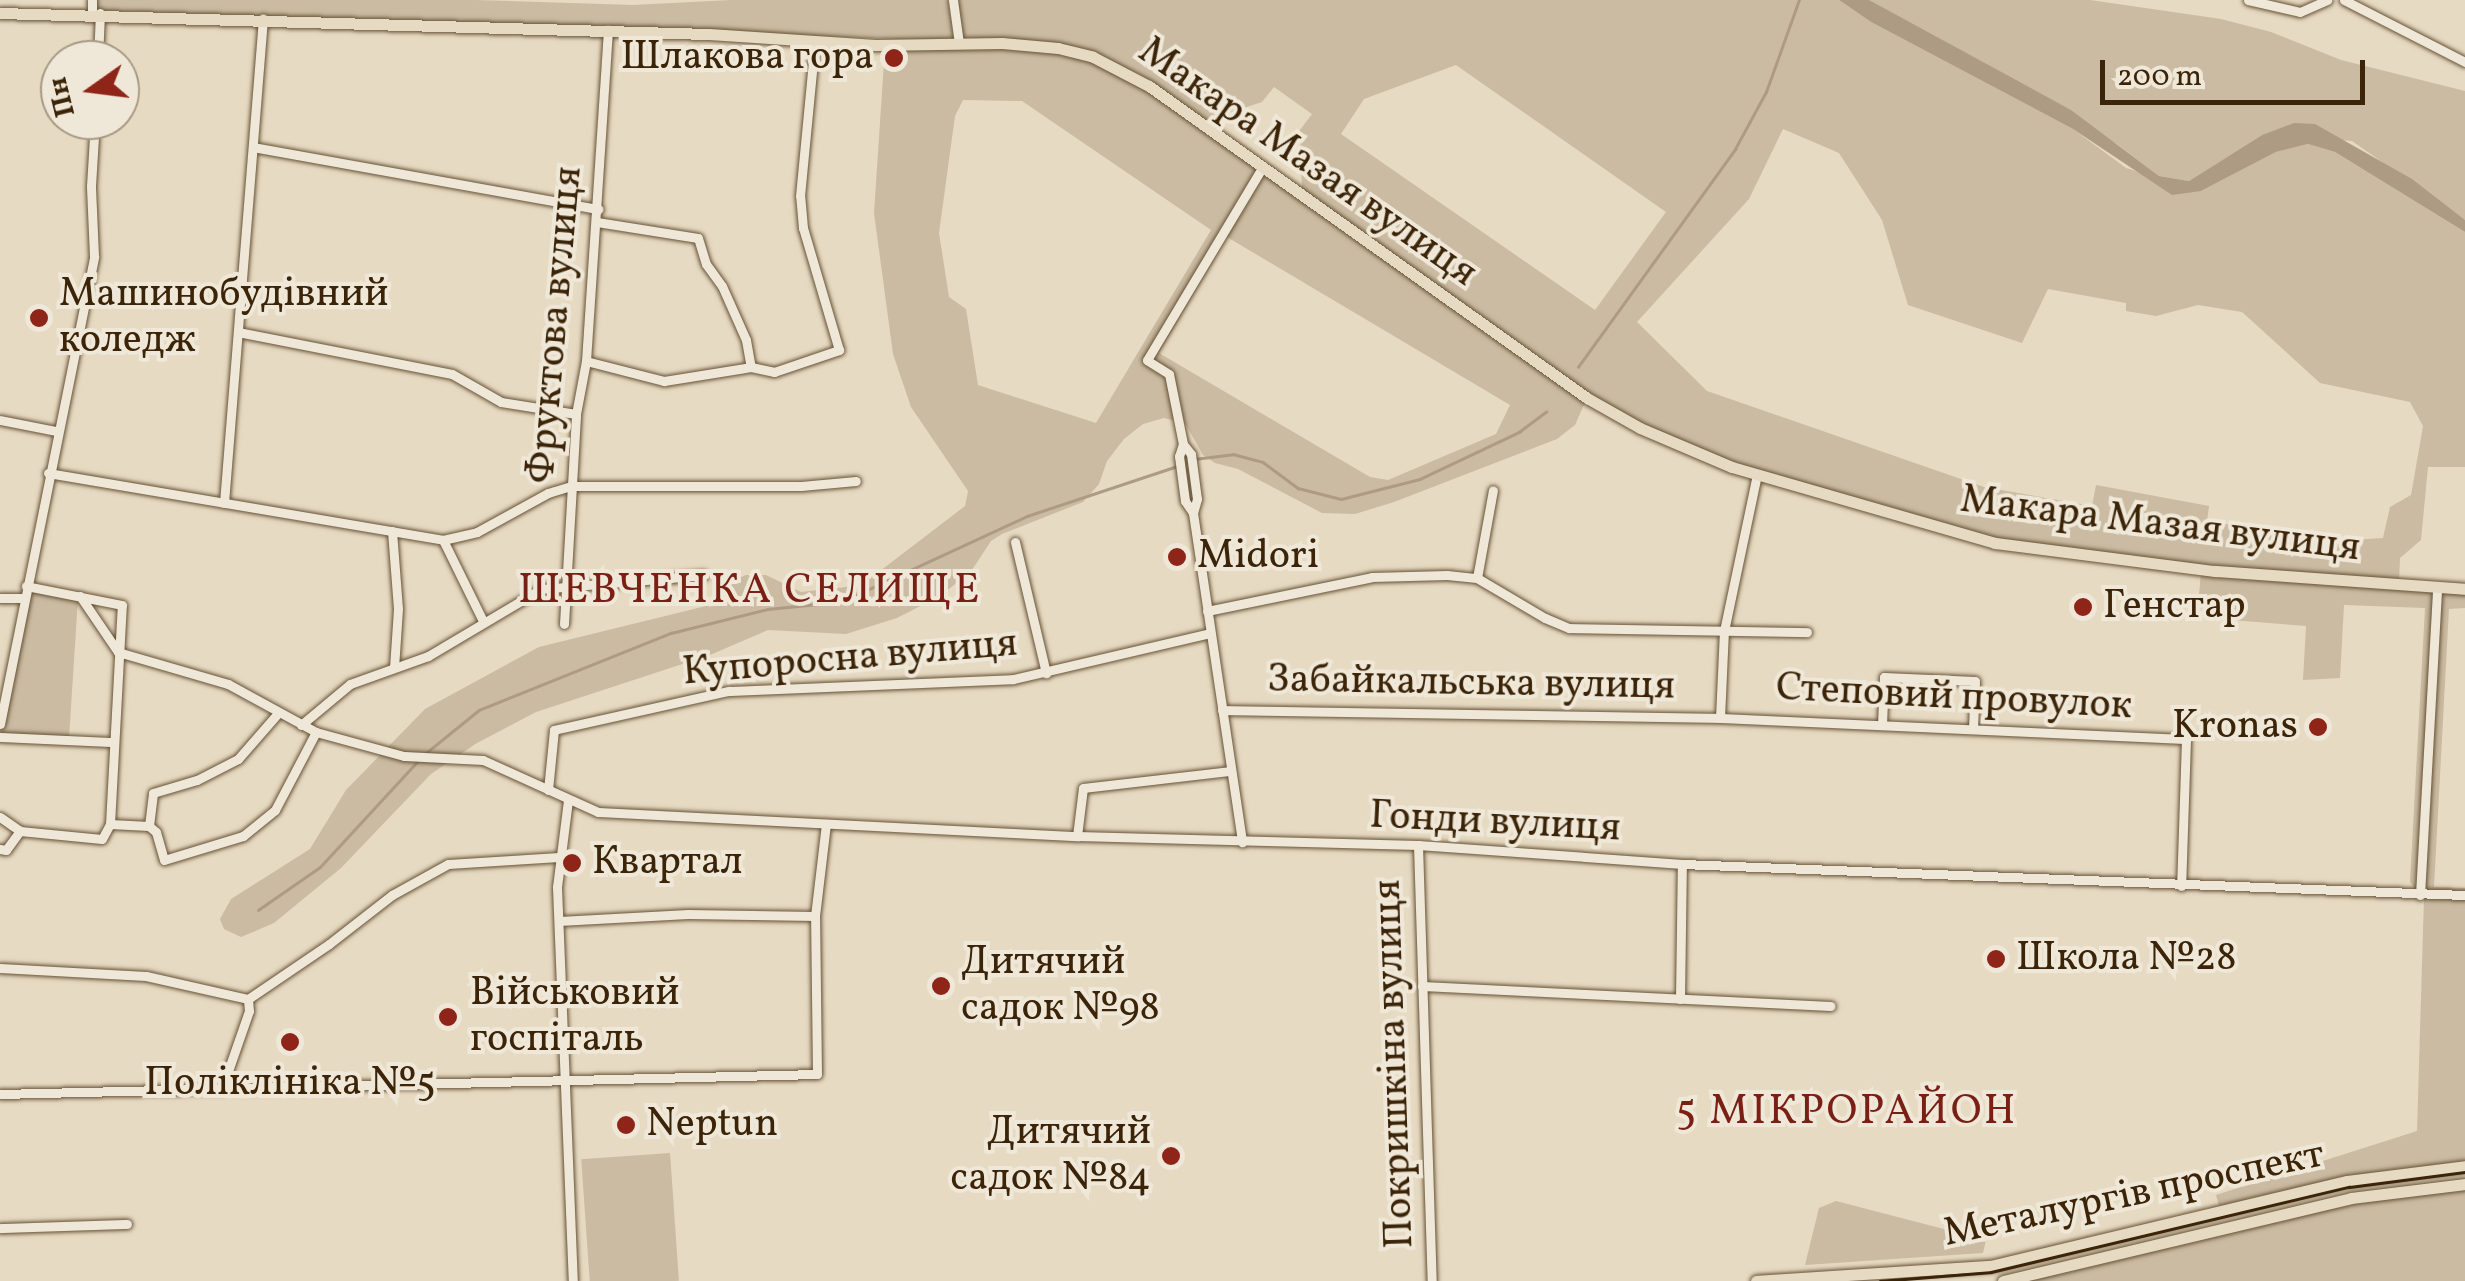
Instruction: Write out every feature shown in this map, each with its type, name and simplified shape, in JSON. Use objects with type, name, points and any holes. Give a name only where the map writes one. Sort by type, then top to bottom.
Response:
[{"type":"main road","name":"Макара Мазая вулиця","points":[[0,13],[95,9],[816,41],[1024,44],[1093,57],[1149,86],[1587,398],[1640,428],[1757,475],[1995,543],[2215,571],[2465,588]]},
{"type":"main road","name":"Металургів проспект","points":[[1756,1281],[1980,1268],[2347,1181],[2465,1166]]},
{"type":"main road","name":"Металургів проспект","points":[[2003,1281],[2352,1198],[2465,1184]]},
{"type":"street","points":[[953,0],[959,43]]},
{"type":"street","points":[[2248,0],[2300,12],[2327,0]]},
{"type":"street","points":[[2344,0],[2465,62]]},
{"type":"street","points":[[95,9],[97,40]]},
{"type":"street","points":[[224,503],[263,19]]},
{"type":"street","name":"Фруктова вулиця","points":[[564,624],[576,414],[586,361],[608,30]]},
{"type":"street","points":[[586,361],[664,381],[751,367],[774,372],[839,350],[803,228],[800,196],[816,41]]},
{"type":"street","points":[[0,724],[94,256],[94,140]]},
{"type":"street","points":[[252,147],[598,209]]},
{"type":"street","points":[[1192,513],[1197,499],[1191,454],[1183,444],[1169,374],[1147,360],[1263,166]]},
{"type":"street","points":[[597,222],[698,238],[706,264],[722,286],[746,340],[751,367]]},
{"type":"street","points":[[238,332],[437,371],[502,402],[576,414]]},
{"type":"street","points":[[0,420],[56,431]]},
{"type":"street","points":[[1183,444],[1179,456],[1185,501],[1192,513],[1242,842]]},
{"type":"street","points":[[48,474],[443,540],[477,532],[548,492],[571,486],[801,486],[856,481]]},
{"type":"street","points":[[1720,718],[1724,631],[1757,475]]},
{"type":"street","points":[[1478,578],[1493,490]]},
{"type":"street","points":[[392,531],[398,610],[394,667]]},
{"type":"street","points":[[443,540],[482,620]]},
{"type":"street","points":[[1015,542],[1046,673]]},
{"type":"street","points":[[301,724],[350,684],[428,656],[482,620],[540,589],[703,574]]},
{"type":"street","points":[[1207,610],[1372,577],[1410,574],[1478,578],[1544,618],[1596,632],[1807,632]]},
{"type":"street","points":[[0,816],[20,831],[102,839],[110,824],[111,742],[122,604],[26,586]]},
{"type":"street","points":[[2420,895],[2437,588]]},
{"type":"street","points":[[80,596],[118,652]]},
{"type":"street","points":[[0,598],[23,598]]},
{"type":"street","name":"Купоросна вулиця","points":[[548,790],[554,730],[729,692],[860,689],[1046,673],[1210,632]]},
{"type":"street","name":"Гонди вулиця","points":[[118,652],[228,684],[316,732],[404,756],[483,760],[598,812],[1076,836],[1418,845],[1682,864],[2465,895]]},
{"type":"street","points":[[1882,725],[1884,677],[1975,681],[1973,729]]},
{"type":"street","name":"Забайкальська вулиця","points":[[1222,710],[1720,718]]},
{"type":"street","points":[[279,712],[238,759],[196,780],[153,793],[149,826],[164,860],[243,836],[275,810],[316,732]]},
{"type":"street","name":"Степовий провулок","points":[[1720,718],[2186,739],[2182,886]]},
{"type":"street","points":[[0,736],[111,742]]},
{"type":"street","points":[[1076,836],[1083,788],[1231,770]]},
{"type":"street","points":[[568,800],[566,840],[559,857],[559,922],[573,1281]]},
{"type":"street","points":[[110,824],[149,826]]},
{"type":"street","points":[[0,1094],[818,1074],[815,916],[826,824]]},
{"type":"street","points":[[3,850],[20,831]]},
{"type":"street","name":"Покришкіна вулиця","points":[[1418,845],[1432,1281]]},
{"type":"street","points":[[0,968],[146,976],[248,998],[330,944],[392,895],[448,864],[559,857]]},
{"type":"street","points":[[1680,999],[1682,864]]},
{"type":"street","points":[[559,922],[688,914],[815,916]]},
{"type":"street","points":[[1422,986],[1831,1006]]},
{"type":"street","points":[[229,1088],[227,1074],[249,1011],[248,998]]},
{"type":"street","points":[[0,1228],[127,1224]]},
{"type":"shaded area","points":[[97,0],[475,0],[633,5],[731,0],[948,0],[954,41],[97,10]]},
{"type":"shaded area","points":[[957,0],[1839,0],[1871,22],[2073,129],[2126,168],[2201,191],[2276,152],[2308,144],[2335,152],[2465,232],[2465,467],[2428,467],[2421,540],[2400,558],[2399,583],[2215,568],[1995,539],[1733,463],[1642,425],[1589,395],[1302,190],[1300,130],[1312,114],[1274,87],[1262,102],[1206,120],[1124,67],[1095,54],[963,41]],"holes":[[[1456,65],[1666,212],[1595,310],[1341,134],[1364,99]],[[1783,129],[1839,153],[1882,220],[1908,305],[2022,343],[2048,289],[2126,303],[2126,311],[2156,316],[2198,305],[2242,312],[2320,383],[2410,402],[2423,426],[2411,495],[2390,507],[2383,538],[2337,541],[2207,521],[2209,506],[2096,485],[2092,506],[1984,487],[1707,391],[1637,322],[1749,199]]]},
{"type":"shaded area","points":[[1839,0],[1869,0],[2071,110],[2159,176],[2189,181],[2262,135],[2294,123],[2315,124],[2412,179],[2465,220],[2465,232],[2335,152],[2308,144],[2276,152],[2201,191],[2172,195],[2073,129],[1871,22]]},
{"type":"shaded area","points":[[1869,0],[2090,0],[2221,19],[2271,32],[2341,60],[2465,91],[2465,220],[2352,141],[2262,135],[2189,181],[2159,176],[2117,144]]},
{"type":"shaded area","points":[[885,47],[1058,51],[1121,72],[1586,400],[1575,425],[1557,439],[1355,514],[1322,513],[1238,469],[1215,463],[1203,455],[1185,423],[1164,418],[1143,424],[1124,439],[1107,461],[1099,484],[1083,502],[991,541],[970,573],[938,597],[897,618],[846,634],[768,630],[710,655],[536,712],[477,743],[431,774],[341,868],[274,923],[241,937],[224,929],[220,919],[231,899],[310,849],[346,790],[425,709],[539,647],[706,606],[730,582],[746,575],[766,575],[801,592],[846,587],[884,568],[965,506],[968,491],[911,407],[893,354],[874,213]],"holes":[[[963,100],[1022,101],[1211,230],[1096,423],[978,385],[966,309],[949,297],[939,233],[955,116]],[[1227,237],[1510,405],[1496,434],[1388,480],[1370,477],[1159,353]]]},
{"type":"shaded area","points":[[2201,572],[2465,591],[2465,608],[2449,609],[2434,887],[2465,888],[2465,1161],[2346,1176],[2219,1206],[2216,1195],[2417,1131],[2424,898],[2410,882],[2425,608],[2344,605],[2340,678],[2303,680],[2306,626],[2231,620],[2233,598],[2199,595]]},
{"type":"shaded area","points":[[27,588],[78,598],[69,738],[0,735]]},
{"type":"shaded area","points":[[670,1153],[679,1281],[590,1281],[581,1159]]},
{"type":"shaded area","points":[[2465,1190],[2465,1281],[2027,1281],[2353,1204]]},
{"type":"shaded area","points":[[1836,1201],[1986,1240],[1983,1253],[1805,1265],[1819,1208]]},
{"type":"waterway","points":[[1578,367],[1735,149],[1766,92],[1799,0]]},
{"type":"waterway","points":[[1194,459],[1233,454],[1263,462],[1298,488],[1341,499],[1420,479],[1519,432],[1546,412]]},
{"type":"waterway","points":[[426,753],[479,710],[671,633],[768,609],[828,603],[865,591],[1027,516],[1177,466]]},
{"type":"waterway","points":[[258,910],[320,867],[417,762]]},
{"type":"tram line","points":[[1880,1281],[1991,1272],[2349,1187],[2465,1172]]},
{"type":"place","name":"Шлакова гора","points":[[894,58]]},
{"type":"place","name":"Машинобудівний коледж","points":[[39,318]]},
{"type":"place","name":"Midori","points":[[1177,557]]},
{"type":"place","name":"Генстар","points":[[2083,607]]},
{"type":"place","name":"Kronas","points":[[2318,727]]},
{"type":"place","name":"Квартал","points":[[572,863]]},
{"type":"place","name":"Школа №28","points":[[1996,959]]},
{"type":"place","name":"Дитячий садок №98","points":[[941,986]]},
{"type":"place","name":"Військовий госпіталь","points":[[448,1017]]},
{"type":"place","name":"Поліклініка №5","points":[[290,1042]]},
{"type":"place","name":"Neptun","points":[[626,1125]]},
{"type":"place","name":"Дитячий садок №84","points":[[1171,1156]]},
{"type":"district","name":"ШЕВЧЕНКА СЕЛИЩЕ","points":[[750,592]]},
{"type":"district","name":"5 МІКРОРАЙОН","points":[[1847,1113]]}]
